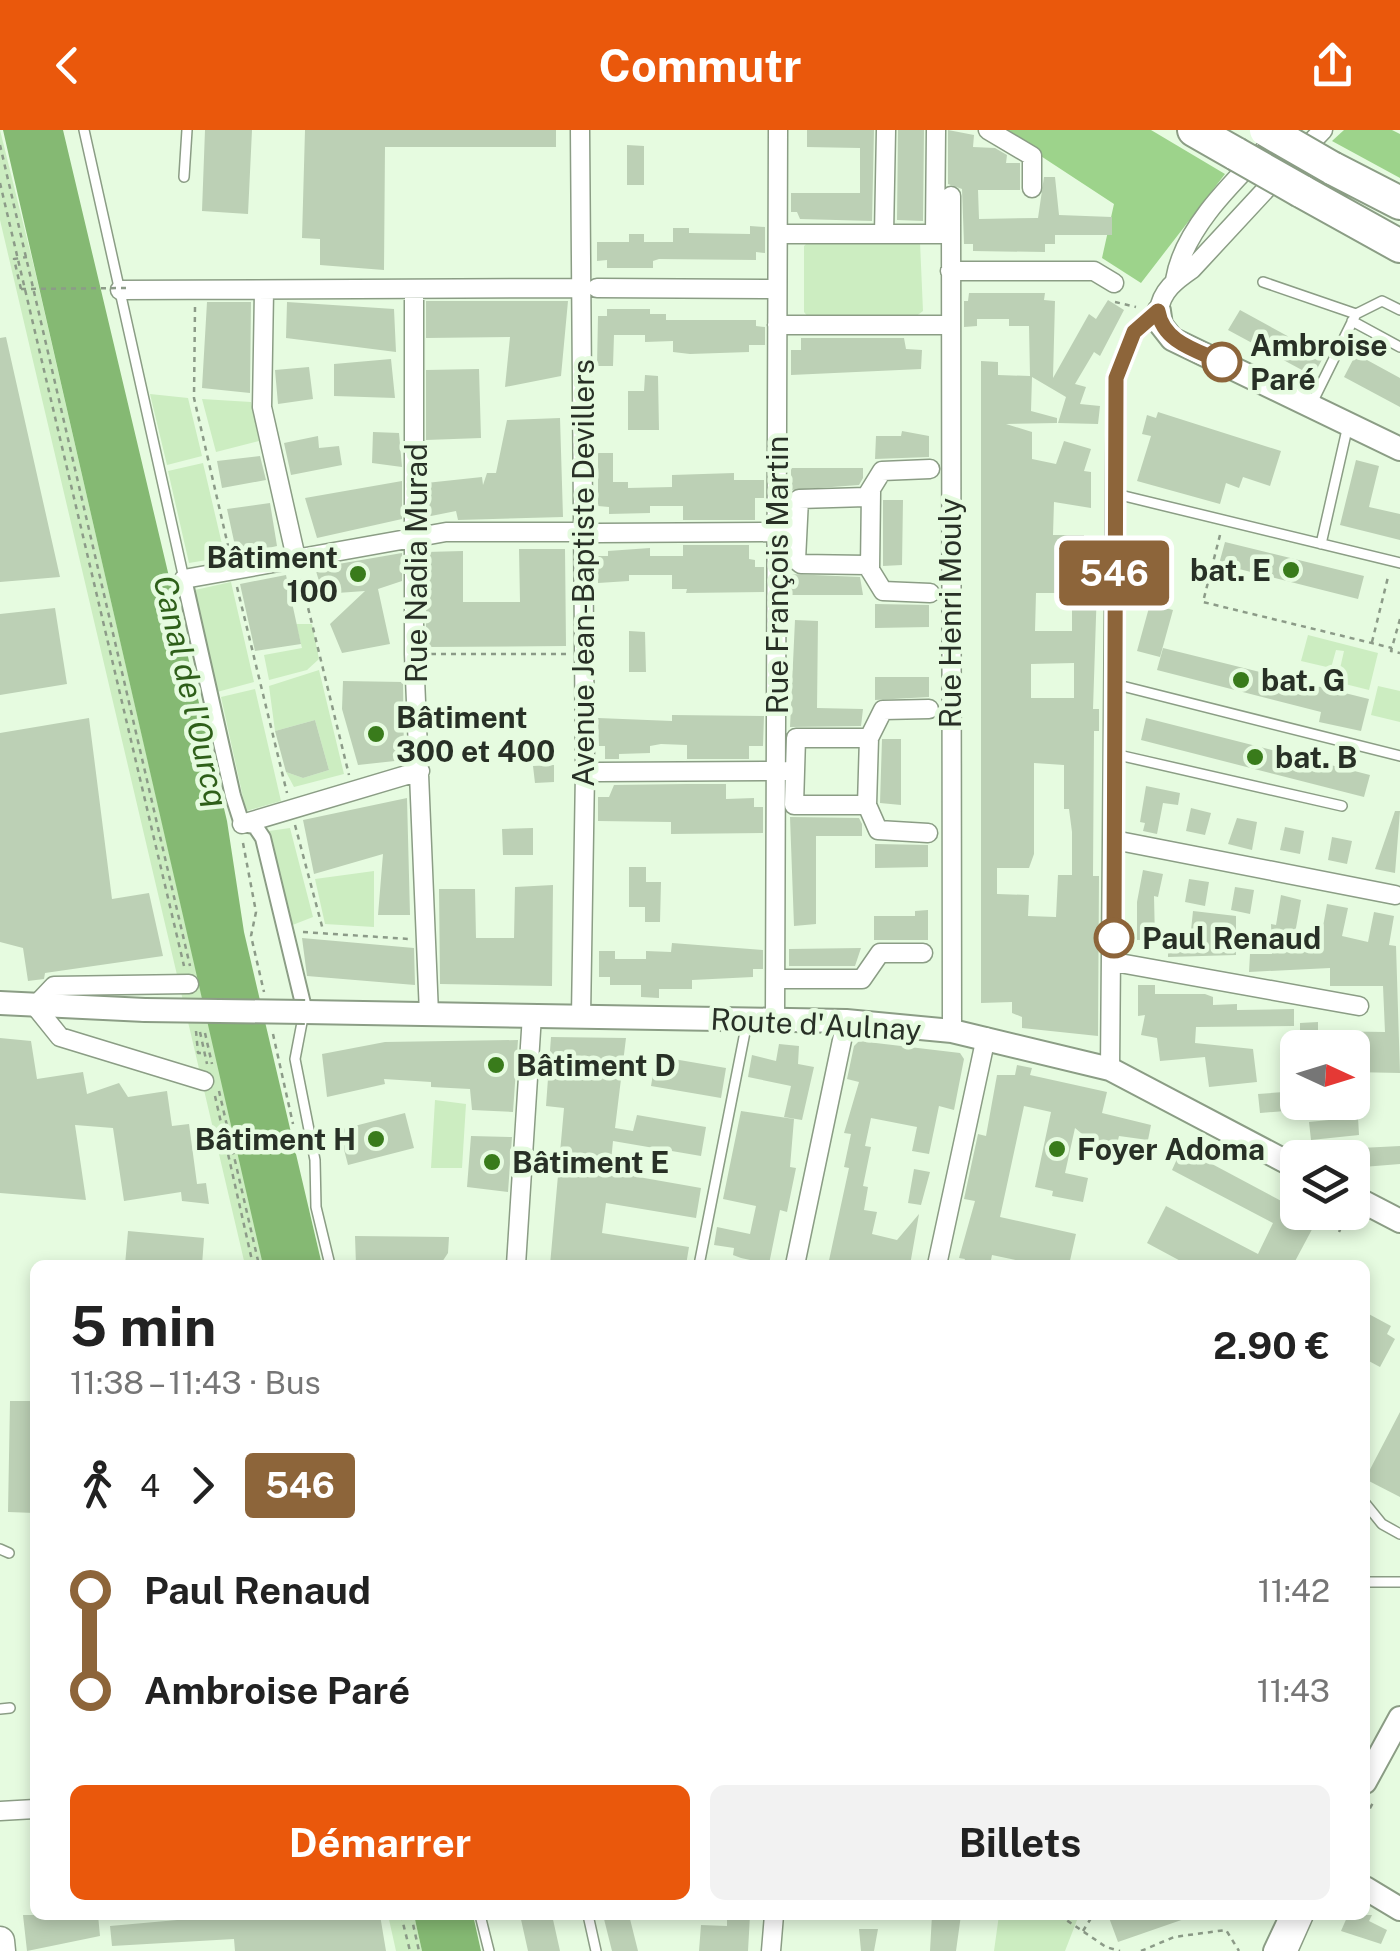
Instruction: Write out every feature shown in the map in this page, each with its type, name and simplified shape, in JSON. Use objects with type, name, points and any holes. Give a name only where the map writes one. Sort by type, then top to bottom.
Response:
[{"type":"highway","points":[[1194,130],[1400,246]]},
{"type":"highway","points":[[1266,130],[1400,203]]},
{"type":"main road","points":[[0,1940],[2,1951]]},
{"type":"street","name":"Avenue Jean-Baptiste Devillers","points":[[580,130],[589,288],[590,532],[583,654],[581,1016]]},
{"type":"street","name":"Rue François Martin","points":[[774,1019],[786,771],[778,130]]},
{"type":"street","points":[[884,234],[886,130]]},
{"type":"street","points":[[778,234],[943,234],[936,130]]},
{"type":"street","points":[[988,130],[1032,156],[1032,188]]},
{"type":"street","points":[[1176,280],[1179,258],[1213,210],[1284,130]]},
{"type":"street","points":[[1324,130],[1192,269],[1176,280],[1160,300],[1161,325],[1172,338],[1400,449]]},
{"type":"street","name":"Rue Henri Mouly","points":[[952,196],[943,234],[950,272],[952,1031]]},
{"type":"street","points":[[950,272],[1094,272],[1114,284]]},
{"type":"street","points":[[123,289],[778,289]]},
{"type":"street","points":[[264,291],[262,407],[296,558]]},
{"type":"street","name":"Rue Nadia Murad","points":[[414,292],[414,654],[428,1014]]},
{"type":"street","points":[[1110,1069],[1114,962],[1116,378],[1134,332],[1158,311]]},
{"type":"street","points":[[778,324],[948,325]]},
{"type":"street","points":[[930,470],[882,471],[871,492],[870,568],[883,590],[930,592]]},
{"type":"street","points":[[870,568],[861,564],[801,564],[786,532],[799,499],[861,498],[871,492]]},
{"type":"street","points":[[242,824],[184,579],[446,532],[786,532]]},
{"type":"street","points":[[928,833],[878,830],[867,806],[869,738],[882,710],[929,709]]},
{"type":"street","points":[[867,806],[794,805],[786,771],[796,738],[869,738]]},
{"type":"street","points":[[242,824],[420,770]]},
{"type":"street","points":[[599,772],[786,771]]},
{"type":"street","points":[[242,824],[254,826],[263,838],[304,1012]]},
{"type":"street","points":[[1114,840],[1395,895]]},
{"type":"street","points":[[775,980],[862,979],[880,953],[922,953]]},
{"type":"street","points":[[1114,962],[1359,1006]]},
{"type":"street","points":[[35,1006],[54,986],[191,982]]},
{"type":"street","points":[[0,1003],[35,1006],[60,1037],[208,1077]]},
{"type":"street","name":"Route d'Aulnay","points":[[35,1006],[774,1019],[952,1031],[1110,1069],[1280,1159]]},
{"type":"street","points":[[516,1260],[532,1015]]},
{"type":"street","points":[[797,1260],[846,1021]]},
{"type":"street","points":[[938,1260],[986,1037]]},
{"type":"street","points":[[1370,1205],[1400,1221]]},
{"type":"street","points":[[1370,1773],[1400,1718]]},
{"type":"street","points":[[0,1811],[30,1808]]},
{"type":"street","points":[[1370,1891],[1400,1909]]},
{"type":"street","points":[[771,1951],[774,1920]]},
{"type":"street","points":[[1275,1951],[1290,1920]]},
{"type":"street","points":[[1288,1951],[1302,1920]]},
{"type":"lane","points":[[84,130],[123,289],[184,579]]},
{"type":"lane","points":[[184,176],[187,130]]},
{"type":"lane","points":[[1263,282],[1354,317],[1400,347]]},
{"type":"lane","points":[[1311,406],[1354,317],[1382,301],[1400,310]]},
{"type":"lane","points":[[1321,544],[1348,424]]},
{"type":"lane","points":[[1114,493],[1396,562]]},
{"type":"lane","points":[[1114,684],[1400,756]]},
{"type":"lane","points":[[1114,754],[1342,806]]},
{"type":"lane","points":[[304,1012],[295,1059],[316,1160],[316,1207],[329,1260]]},
{"type":"lane","points":[[701,1260],[748,1019]]},
{"type":"lane","points":[[1370,1509],[1382,1524],[1400,1534]]},
{"type":"lane","points":[[1370,1582],[1400,1582]]},
{"type":"lane","points":[[481,1920],[489,1951]]},
{"type":"lane","points":[[589,1920],[596,1951]]},
{"type":"path","points":[[0,145],[191,982],[208,1077],[255,1260]]},
{"type":"path","points":[[0,183],[191,982]]},
{"type":"path","points":[[18,258],[26,257]]},
{"type":"path","points":[[18,258],[21,289],[123,289]]},
{"type":"path","points":[[1114,284],[1106,296],[1119,304],[1158,311]]},
{"type":"path","points":[[195,290],[194,398],[323,930]]},
{"type":"path","points":[[1224,520],[1203,602],[1400,653]]},
{"type":"path","points":[[296,558],[353,791]]},
{"type":"path","points":[[1372,643],[1396,562]]},
{"type":"path","points":[[1392,648],[1400,621]]},
{"type":"path","points":[[414,654],[583,654]]},
{"type":"path","points":[[286,933],[323,930],[426,940]]},
{"type":"path","points":[[202,1018],[255,1260]]},
{"type":"path","points":[[196,1028],[198,1052],[205,1053]]},
{"type":"path","points":[[402,1920],[410,1951]]},
{"type":"path","points":[[411,1920],[419,1951]]},
{"type":"path","points":[[1066,1920],[1117,1950]]},
{"type":"path","points":[[1082,1932],[1090,1920]]},
{"type":"path","points":[[1141,1951],[1206,1930],[1226,1930],[1239,1951]]},
{"type":"shaded area","points":[[0,130],[263,1260],[244,1260],[0,220]]},
{"type":"shaded area","points":[[1001,130],[1151,130],[1225,174],[1141,283],[1102,258],[1114,204]]},
{"type":"shaded area","points":[[1344,130],[1392,130],[1400,134],[1400,178],[1332,141]]},
{"type":"shaded area","points":[[809,241],[920,242],[923,311],[915,317],[808,317],[804,312],[804,246]]},
{"type":"shaded area","points":[[150,394],[188,398],[202,456],[167,465]]},
{"type":"shaded area","points":[[202,399],[251,402],[259,441],[216,452]]},
{"type":"shaded area","points":[[203,463],[225,557],[189,563],[168,471]]},
{"type":"shaded area","points":[[231,582],[254,682],[217,692],[195,590]]},
{"type":"shaded area","points":[[296,624],[312,624],[319,659],[307,670],[269,680],[264,655],[302,648]]},
{"type":"shaded area","points":[[1308,635],[1378,653],[1369,690],[1337,682],[1344,651],[1336,650],[1331,668],[1301,661]]},
{"type":"shaded area","points":[[319,670],[344,774],[294,787],[286,772],[303,778],[329,770],[315,720],[275,731],[269,686]]},
{"type":"shaded area","points":[[1378,686],[1400,691],[1400,722],[1371,715]]},
{"type":"shaded area","points":[[255,689],[281,801],[246,811],[221,697]]},
{"type":"shaded area","points":[[290,828],[313,917],[290,926],[269,831]]},
{"type":"shaded area","points":[[374,871],[374,927],[325,924],[315,879]]},
{"type":"shaded area","points":[[435,1100],[466,1104],[462,1168],[431,1168]]},
{"type":"shaded area","points":[[389,1920],[415,1920],[422,1951],[396,1951]]},
{"type":"shaded area","points":[[998,1920],[1077,1920],[1065,1951],[994,1951]]},
{"type":"water","name":"Canal de l'Ourcq","points":[[3,130],[63,130],[227,821],[244,932],[321,1260],[262,1260]]},
{"type":"water","points":[[415,1920],[474,1920],[481,1951],[422,1951]]},
{"type":"building","points":[[205,130],[252,130],[248,214],[202,211]]},
{"type":"building","points":[[305,130],[556,130],[556,147],[385,147],[384,270],[320,265],[320,239],[302,238]]},
{"type":"building","points":[[807,130],[874,130],[872,221],[800,219],[797,212],[791,212],[791,193],[860,193],[860,148],[807,147]]},
{"type":"building","points":[[898,130],[924,130],[923,221],[897,220]]},
{"type":"building","points":[[948,130],[974,135],[973,147],[995,148],[1007,155],[1006,163],[1020,163],[1020,190],[978,190],[979,219],[1038,218],[1044,177],[1055,177],[1059,215],[1112,217],[1112,235],[1055,235],[1055,244],[1045,244],[1045,252],[973,251],[973,244],[964,244],[962,189],[948,184]]},
{"type":"building","points":[[627,145],[644,146],[644,185],[627,185]]},
{"type":"building","points":[[750,226],[765,227],[765,253],[756,252],[756,260],[659,259],[653,261],[653,268],[607,268],[607,260],[597,261],[597,242],[629,242],[629,234],[644,234],[644,242],[673,242],[673,228],[689,228],[689,233],[750,234]]},
{"type":"building","points":[[969,293],[1045,293],[1044,300],[1055,301],[1053,378],[1089,314],[1096,319],[1108,300],[1124,310],[1100,356],[1094,352],[1075,384],[1086,387],[1080,404],[1100,406],[1098,424],[1058,423],[1066,397],[1032,377],[1031,411],[1057,418],[1057,423],[1006,424],[1032,432],[1032,459],[1056,464],[1064,441],[1091,449],[1084,471],[1091,472],[1091,508],[1054,502],[1053,535],[1084,535],[1083,587],[1097,587],[1093,709],[1099,709],[1099,731],[1094,731],[1093,876],[1099,876],[1098,1036],[1022,1028],[1022,1017],[1012,1013],[1012,1002],[981,1003],[981,361],[998,362],[998,375],[1030,376],[1029,326],[1009,326],[1009,319],[977,319],[977,326],[964,327],[964,301],[968,301]],"holes":[[[1036,593],[1072,593],[1072,631],[1035,631]],[[1074,663],[1074,698],[1031,698],[1031,664]],[[1034,763],[1064,765],[1064,809],[1069,809],[1072,832],[1072,875],[1058,875],[1056,917],[1028,916],[1029,895],[997,894],[997,868],[1029,868],[1034,854]]]},
{"type":"building","points":[[426,301],[568,301],[561,376],[505,387],[510,337],[426,338]]},
{"type":"building","points":[[207,302],[251,302],[250,393],[202,388]]},
{"type":"building","points":[[287,302],[394,309],[396,352],[286,338]]},
{"type":"building","points":[[607,309],[650,309],[650,314],[666,314],[666,320],[756,320],[756,326],[765,327],[765,345],[749,345],[749,352],[690,354],[673,352],[673,341],[645,342],[645,335],[614,335],[613,366],[597,366],[598,316],[607,316]]},
{"type":"building","points":[[1240,310],[1324,356],[1313,376],[1228,330]]},
{"type":"building","points":[[6,337],[60,577],[0,582],[0,338]]},
{"type":"building","points":[[801,338],[904,338],[906,349],[922,350],[921,369],[791,375],[791,350],[801,350]]},
{"type":"building","points":[[1356,354],[1400,378],[1400,407],[1344,377]]},
{"type":"building","points":[[391,359],[395,398],[334,396],[334,364]]},
{"type":"building","points":[[309,367],[313,399],[278,404],[275,370]]},
{"type":"building","points":[[479,369],[481,438],[426,440],[426,370]]},
{"type":"building","points":[[645,375],[658,376],[659,430],[628,430],[628,391],[644,391]]},
{"type":"building","points":[[1158,412],[1281,451],[1270,486],[1243,477],[1239,488],[1226,483],[1220,504],[1137,481],[1151,436],[1142,434],[1147,415],[1156,418]]},
{"type":"building","points":[[560,418],[563,517],[458,520],[456,511],[426,517],[426,483],[482,477],[483,485],[487,473],[496,473],[507,420]]},
{"type":"building","points":[[902,431],[929,436],[929,457],[875,459],[876,436],[901,436]]},
{"type":"building","points":[[373,432],[399,433],[402,467],[372,463]]},
{"type":"building","points":[[318,436],[319,448],[339,446],[342,465],[291,475],[284,443]]},
{"type":"building","points":[[598,453],[613,453],[613,482],[628,482],[628,488],[672,487],[672,475],[734,473],[734,480],[764,480],[764,498],[755,498],[755,520],[683,520],[683,506],[650,506],[650,513],[609,514],[609,507],[598,506]]},
{"type":"building","points":[[260,456],[266,480],[222,488],[217,461]]},
{"type":"building","points":[[1356,460],[1379,466],[1369,507],[1400,514],[1400,540],[1340,525]]},
{"type":"building","points":[[791,468],[863,468],[863,478],[859,485],[791,490]]},
{"type":"building","points":[[402,481],[402,519],[317,538],[305,498]]},
{"type":"building","points":[[883,500],[903,500],[902,565],[883,566]]},
{"type":"building","points":[[270,503],[277,546],[237,555],[227,509]]},
{"type":"building","name":"bat. E","points":[[1225,542],[1364,576],[1358,599],[1219,564]]},
{"type":"building","points":[[683,545],[749,545],[749,559],[755,560],[755,567],[764,567],[764,592],[686,593],[687,589],[672,589],[672,575],[629,575],[629,581],[598,583],[598,556],[608,556],[608,551],[650,548],[650,556],[683,556]]},
{"type":"building","points":[[519,549],[565,549],[566,646],[426,647],[426,552],[463,551],[463,602],[520,602]]},
{"type":"building","points":[[402,553],[402,581],[378,589],[390,644],[342,653],[330,624],[365,591],[323,594],[315,568]]},
{"type":"building","points":[[791,574],[860,577],[863,595],[791,595]]},
{"type":"building","points":[[286,575],[301,644],[255,651],[240,584]]},
{"type":"building","points":[[875,604],[929,605],[929,627],[875,628]]},
{"type":"building","points":[[1150,604],[1173,610],[1160,657],[1137,651]]},
{"type":"building","points":[[55,608],[67,684],[0,695],[0,614]]},
{"type":"building","points":[[795,620],[818,621],[817,708],[863,709],[861,726],[790,727]]},
{"type":"building","points":[[629,631],[645,632],[646,672],[629,672]]},
{"type":"building","name":"bat. G","points":[[1163,648],[1369,699],[1361,731],[1319,722],[1321,712],[1157,670]]},
{"type":"building","points":[[875,677],[929,677],[929,697],[875,700]]},
{"type":"building","name":"Bâtiment 300 et 400","points":[[343,681],[403,682],[404,760],[358,765],[342,709]]},
{"type":"building","points":[[672,715],[764,716],[763,746],[749,746],[749,759],[687,759],[687,745],[661,744],[650,746],[650,753],[619,754],[619,759],[605,759],[605,746],[599,746],[598,718],[672,721]]},
{"type":"building","points":[[89,718],[112,899],[149,893],[163,956],[45,973],[44,979],[28,981],[23,948],[0,942],[0,733]]},
{"type":"building","name":"bat. B","points":[[1146,718],[1370,775],[1364,797],[1141,740]]},
{"type":"building","points":[[315,720],[329,770],[303,778],[286,772],[275,731]]},
{"type":"building","points":[[882,739],[901,739],[901,805],[880,803]]},
{"type":"building","points":[[554,765],[554,782],[535,783],[533,766]]},
{"type":"building","points":[[726,784],[726,799],[754,798],[754,807],[763,807],[763,833],[671,834],[671,822],[598,821],[598,797],[609,797],[614,785]]},
{"type":"building","points":[[1146,786],[1180,793],[1178,805],[1163,803],[1157,834],[1143,831],[1145,823],[1140,822]]},
{"type":"building","points":[[407,798],[410,915],[378,915],[383,854],[314,874],[303,820]]},
{"type":"building","points":[[1191,808],[1211,813],[1205,835],[1186,831]]},
{"type":"building","points":[[1395,811],[1400,811],[1395,873],[1375,869]]},
{"type":"building","points":[[790,817],[859,818],[862,824],[862,836],[816,836],[816,924],[794,926]]},
{"type":"building","points":[[1237,818],[1257,822],[1252,850],[1228,844]]},
{"type":"building","points":[[1285,827],[1304,831],[1300,854],[1280,850]]},
{"type":"building","points":[[533,828],[533,855],[503,855],[502,829]]},
{"type":"building","points":[[1332,837],[1352,841],[1347,864],[1328,860]]},
{"type":"building","points":[[875,844],[928,845],[928,867],[875,868]]},
{"type":"building","points":[[629,867],[646,867],[646,882],[661,882],[660,922],[645,922],[645,907],[629,907]]},
{"type":"building","points":[[1143,870],[1163,874],[1158,897],[1154,896],[1155,940],[1137,940],[1137,902]]},
{"type":"building","points":[[1189,879],[1209,882],[1205,906],[1185,902]]},
{"type":"building","points":[[553,885],[552,986],[440,984],[439,889],[475,889],[476,938],[514,938],[515,887]]},
{"type":"building","points":[[1235,887],[1254,890],[1250,914],[1231,910]]},
{"type":"building","points":[[1281,895],[1301,900],[1294,939],[1321,938],[1327,904],[1348,908],[1342,936],[1368,942],[1374,912],[1394,916],[1389,945],[1396,946],[1400,1073],[1370,1072],[1370,1032],[1385,1032],[1383,986],[1330,986],[1330,968],[1249,972],[1250,954],[1272,954],[1271,924],[1276,925]]},
{"type":"building","points":[[928,910],[928,940],[874,940],[874,916],[915,916],[915,911]]},
{"type":"building","points":[[1193,911],[1236,916],[1236,955],[1168,957],[1168,940],[1190,940]]},
{"type":"building","points":[[302,938],[414,948],[415,985],[307,976]]},
{"type":"building","points":[[672,943],[763,950],[763,969],[753,969],[753,977],[692,980],[692,989],[659,989],[659,998],[641,997],[641,985],[610,985],[610,977],[599,977],[599,951],[615,951],[615,959],[646,959],[646,951],[671,952]]},
{"type":"building","points":[[861,948],[855,966],[789,966],[789,949]]},
{"type":"building","points":[[1138,985],[1155,985],[1155,994],[1205,994],[1213,997],[1213,1005],[1237,1004],[1237,1010],[1294,1009],[1294,1026],[1196,1027],[1195,1043],[1253,1049],[1257,1082],[1209,1087],[1205,1057],[1160,1061],[1157,1038],[1141,1035],[1145,1015],[1138,1016]]},
{"type":"building","points":[[1318,1022],[1318,1030],[1300,1030],[1300,1023]]},
{"type":"building","points":[[551,1037],[626,1038],[615,1128],[633,1131],[637,1115],[706,1127],[701,1156],[613,1141],[610,1172],[701,1188],[696,1218],[606,1203],[602,1233],[689,1247],[687,1260],[550,1260],[564,1108],[546,1106]]},
{"type":"building","points":[[0,1038],[31,1041],[37,1079],[83,1072],[87,1094],[119,1083],[128,1097],[167,1091],[172,1126],[189,1124],[197,1184],[206,1183],[209,1204],[182,1201],[181,1192],[124,1201],[113,1128],[75,1125],[86,1200],[0,1193]]},
{"type":"building","points":[[518,1040],[513,1112],[472,1110],[470,1089],[431,1087],[431,1082],[384,1079],[385,1084],[327,1097],[322,1054],[385,1042]]},
{"type":"building","points":[[859,1041],[960,1053],[964,1059],[954,1110],[939,1106],[929,1154],[912,1151],[917,1127],[871,1118],[865,1146],[871,1147],[863,1186],[868,1187],[864,1210],[877,1212],[872,1234],[897,1240],[919,1214],[911,1260],[829,1260],[849,1168],[844,1167],[851,1134],[844,1133],[859,1082],[847,1079],[854,1046]]},
{"type":"building","points":[[779,1044],[799,1046],[798,1064],[814,1067],[802,1120],[784,1117],[791,1086],[748,1077],[752,1055],[776,1061]]},
{"type":"building","points":[[656,1056],[726,1068],[721,1098],[651,1086]]},
{"type":"building","points":[[1017,1065],[1032,1068],[1030,1075],[1107,1092],[1102,1113],[1151,1125],[1148,1140],[1119,1136],[1115,1152],[1100,1149],[1075,1128],[1065,1173],[1088,1178],[1083,1202],[1052,1196],[1053,1191],[1035,1187],[1051,1112],[1024,1106],[1000,1217],[1076,1234],[1070,1260],[1016,1260],[992,1255],[991,1260],[959,1258],[975,1201],[964,1199],[978,1134],[986,1136],[997,1075],[1015,1075]]},
{"type":"building","points":[[1280,1092],[1280,1111],[1260,1113],[1258,1094]]},
{"type":"building","points":[[741,1111],[794,1119],[790,1167],[796,1168],[787,1212],[780,1210],[770,1260],[741,1258],[733,1255],[734,1248],[714,1245],[717,1227],[750,1234],[756,1206],[723,1199]]},
{"type":"building","name":"Bâtiment H","points":[[405,1113],[414,1148],[348,1165],[339,1130]]},
{"type":"building","points":[[1358,1120],[1359,1135],[1311,1140],[1309,1122]]},
{"type":"building","name":"Bâtiment E","points":[[471,1136],[512,1137],[508,1192],[467,1187]]},
{"type":"building","points":[[1400,1146],[1400,1164],[1370,1166],[1370,1148]]},
{"type":"building","points":[[1182,1148],[1280,1200],[1280,1230],[1312,1230],[1296,1260],[1179,1260],[1147,1243],[1166,1206],[1258,1254],[1273,1223],[1172,1170]]},
{"type":"building","points":[[914,1169],[930,1172],[921,1205],[908,1203]]},
{"type":"building","points":[[128,1231],[204,1238],[202,1260],[125,1260]]},
{"type":"building","points":[[355,1236],[449,1237],[443,1260],[356,1260]]},
{"type":"building","points":[[1370,1315],[1391,1326],[1387,1334],[1395,1339],[1380,1367],[1370,1362]]},
{"type":"building","points":[[10,1401],[30,1401],[30,1513],[8,1512]]},
{"type":"building","points":[[1400,1412],[1400,1497],[1370,1482],[1370,1469]]},
{"type":"building","points":[[23,1915],[30,1915],[30,1920],[98,1920],[100,1936],[27,1951]]},
{"type":"building","points":[[177,1920],[381,1920],[386,1951],[235,1951],[234,1939],[112,1946],[110,1926]]},
{"type":"building","points":[[521,1920],[553,1920],[560,1951],[528,1951]]},
{"type":"building","points":[[604,1920],[630,1920],[638,1951],[612,1951]]},
{"type":"building","points":[[727,1920],[750,1920],[748,1951],[699,1951],[701,1925],[727,1926]]},
{"type":"building","points":[[932,1920],[960,1920],[956,1951],[930,1951]]},
{"type":"building","points":[[1110,1920],[1181,1920],[1118,1942]]},
{"type":"building","points":[[1346,1920],[1370,1920],[1387,1930],[1381,1944],[1341,1931]]},
{"type":"building","points":[[859,1929],[878,1929],[874,1951],[861,1951]]},
{"type":"bus line","name":"546","points":[[1114,938],[1116,378],[1134,332],[1158,311],[1161,325],[1172,338],[1222,362]]},
{"type":"place","name":"Ambroise Paré","points":[[1222,362]]},
{"type":"place","name":"bat. E","points":[[1291,570]]},
{"type":"place","name":"Bâtiment 100","points":[[358,574]]},
{"type":"place","name":"bat. G","points":[[1241,680]]},
{"type":"place","name":"Bâtiment 300 et 400","points":[[376,734]]},
{"type":"place","name":"bat. B","points":[[1255,757]]},
{"type":"place","name":"Paul Renaud","points":[[1114,938]]},
{"type":"place","name":"Bâtiment D","points":[[496,1065]]},
{"type":"place","name":"Bâtiment H","points":[[376,1139]]},
{"type":"place","name":"Foyer Adoma","points":[[1057,1149]]},
{"type":"place","name":"Bâtiment E","points":[[492,1162]]}]
